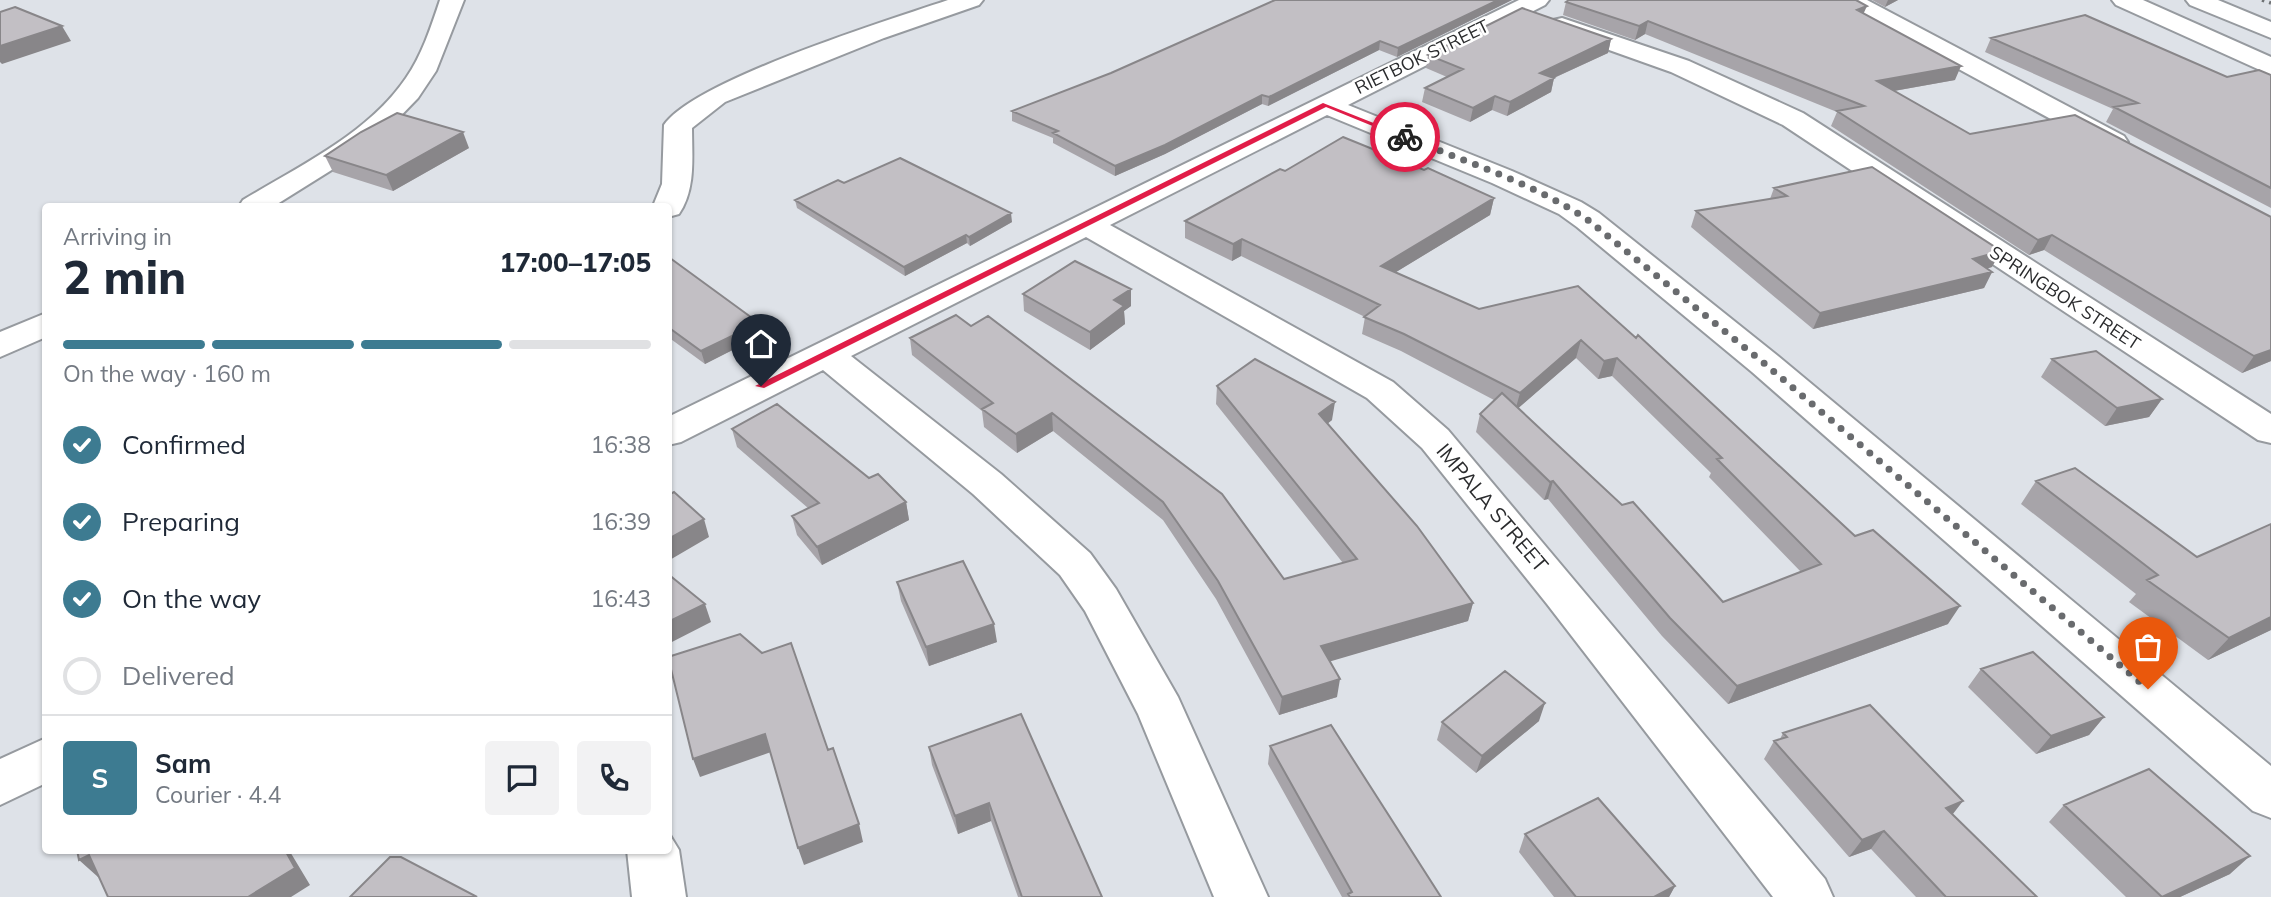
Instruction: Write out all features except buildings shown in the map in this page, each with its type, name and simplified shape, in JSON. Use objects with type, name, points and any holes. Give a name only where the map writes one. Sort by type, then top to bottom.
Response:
[{"type":"street","points":[[258,203],[376,124],[410,92],[439,41],[452,0]]},
{"type":"street","points":[[670,203],[677,184],[678,125],[716,96],[875,33],[971,0]]},
{"type":"street","points":[[1849,0],[2138,154]]},
{"type":"street","points":[[2124,0],[2271,66]]},
{"type":"street","points":[[2198,0],[2271,31]]},
{"type":"street","name":"RIETBOK STREET","points":[[672,431],[1527,5]]},
{"type":"street","name":"SPRINGBOK STREET","points":[[1527,5],[1691,70],[1764,103],[2271,430]]},
{"type":"street","points":[[1326,104],[1502,177],[1570,208],[1588,220],[1765,364],[2271,796]]},
{"type":"street","name":"IMPALA STREET","points":[[1086,224],[1380,390],[1435,439],[1562,592],[1806,897]]},
{"type":"street","points":[[0,346],[42,325]]},
{"type":"street","points":[[824,354],[987,484],[1075,564],[1101,601],[1161,711],[1241,897]]},
{"type":"street","points":[[0,783],[42,761]]},
{"type":"street","points":[[654,854],[659,897]]},
{"type":"railway","points":[[2262,0],[2271,3]]},
{"type":"way so far","points":[[1405,137],[1502,177],[1570,208],[1588,220],[1765,364],[2148,689]]},
{"type":"route","points":[[761,386],[1326,104],[1405,137]]}]
